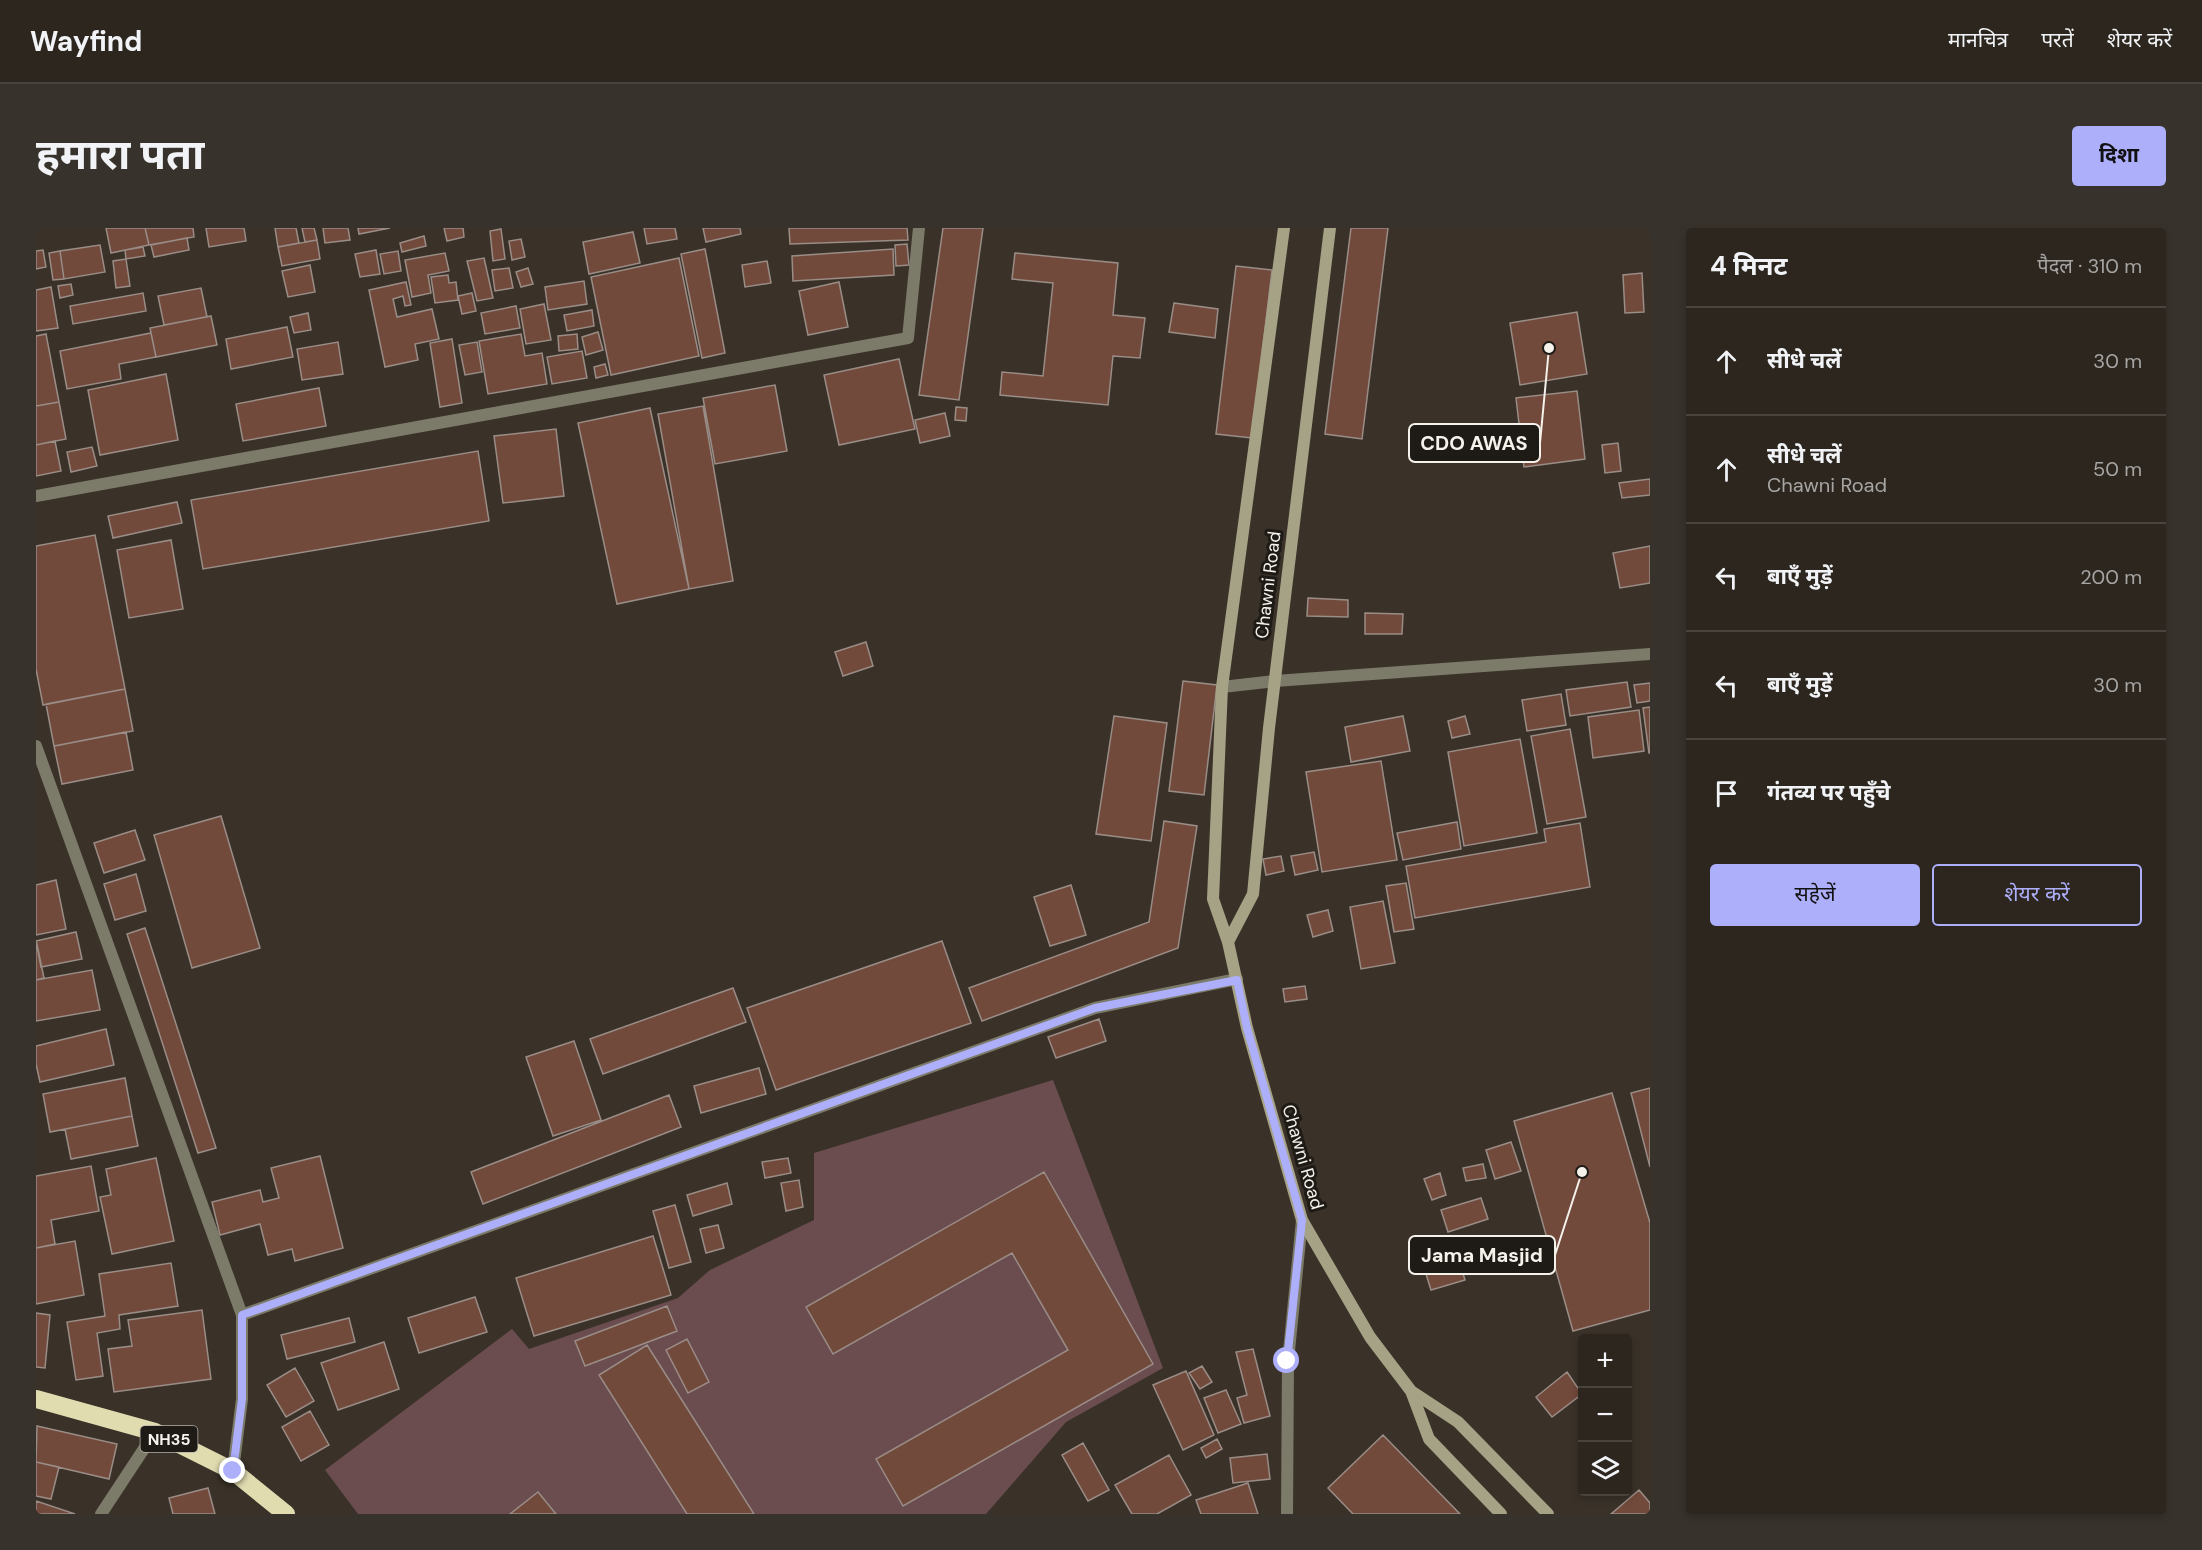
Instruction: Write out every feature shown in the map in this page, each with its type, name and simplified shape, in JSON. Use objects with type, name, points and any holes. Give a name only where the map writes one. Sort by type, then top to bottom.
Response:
[{"type":"highway","name":"NH35","points":[[36,1399],[154,1432],[233,1471],[286,1514]]},
{"type":"street","points":[[36,496],[908,338],[919,228]]},
{"type":"street","name":"Chawni Road","points":[[1284,228],[1222,687],[1213,898],[1228,942],[1247,1028],[1302,1220],[1370,1337],[1411,1391],[1429,1439],[1501,1514]]},
{"type":"street","name":"Chawni Road","points":[[1228,942],[1253,894],[1275,681],[1330,228]]},
{"type":"street","points":[[1222,687],[1275,681],[1650,654]]},
{"type":"street","points":[[36,747],[242,1315],[242,1399],[233,1471]]},
{"type":"street","points":[[242,1315],[1095,1008],[1237,980]]},
{"type":"street","points":[[1287,1514],[1287,1361],[1302,1220]]},
{"type":"street","name":"Chawni Road","points":[[1411,1391],[1458,1422],[1548,1514]]},
{"type":"street","points":[[101,1514],[154,1432]]},
{"type":"shaded area","points":[[1053,1080],[1163,1368],[1066,1422],[986,1514],[358,1514],[325,1470],[512,1329],[529,1349],[678,1298],[710,1270],[814,1220],[814,1153]]},
{"type":"building","points":[[106,228],[145,228],[149,245],[111,253]]},
{"type":"building","points":[[145,228],[193,228],[194,237],[149,245]]},
{"type":"building","points":[[206,228],[244,228],[246,241],[209,247]]},
{"type":"building","points":[[275,228],[296,228],[299,243],[278,247]]},
{"type":"building","points":[[302,228],[314,228],[317,240],[305,242]]},
{"type":"building","points":[[323,228],[348,228],[350,240],[325,243]]},
{"type":"building","points":[[358,228],[390,228],[359,234]]},
{"type":"building","points":[[444,228],[463,228],[464,237],[447,241]]},
{"type":"building","points":[[644,228],[675,228],[677,239],[647,244]]},
{"type":"building","points":[[703,228],[740,228],[741,234],[706,242]]},
{"type":"building","points":[[789,228],[907,228],[908,240],[790,244]]},
{"type":"building","points":[[943,228],[983,228],[959,400],[919,395]]},
{"type":"building","points":[[1351,228],[1388,228],[1362,439],[1325,434]]},
{"type":"building","points":[[501,229],[505,259],[493,261],[490,231]]},
{"type":"building","points":[[633,232],[640,263],[589,274],[583,242]]},
{"type":"building","points":[[424,236],[426,246],[402,252],[400,243]]},
{"type":"building","points":[[187,238],[189,250],[154,257],[151,245]]},
{"type":"building","points":[[521,239],[525,257],[512,260],[509,241]]},
{"type":"building","points":[[317,240],[320,259],[282,266],[278,247]]},
{"type":"building","points":[[907,244],[909,265],[896,266],[895,245]]},
{"type":"building","points":[[100,245],[105,272],[64,279],[60,251]]},
{"type":"building","points":[[143,247],[145,256],[126,259],[125,250]]},
{"type":"building","points":[[705,249],[725,353],[702,358],[681,254]]},
{"type":"building","points":[[893,249],[894,275],[793,281],[792,256]]},
{"type":"building","points":[[43,250],[46,267],[36,269],[36,251]]},
{"type":"building","points":[[376,250],[380,274],[360,277],[355,254]]},
{"type":"building","points":[[60,251],[64,279],[53,280],[49,253]]},
{"type":"building","points":[[398,251],[401,271],[384,274],[380,254]]},
{"type":"building","points":[[445,253],[449,271],[428,275],[431,293],[412,297],[405,260]]},
{"type":"building","points":[[1015,253],[1118,263],[1113,315],[1145,318],[1140,358],[1113,356],[1108,405],[1000,395],[1002,372],[1043,376],[1053,283],[1012,279]]},
{"type":"building","points":[[484,258],[493,298],[477,301],[467,261]]},
{"type":"building","points":[[679,258],[699,356],[611,375],[591,277]]},
{"type":"building","points":[[126,259],[130,286],[116,288],[113,261]]},
{"type":"building","points":[[767,261],[771,283],[745,287],[742,265]]},
{"type":"building","points":[[310,265],[315,292],[288,297],[282,271]]},
{"type":"building","points":[[1236,266],[1272,270],[1252,438],[1216,434]]},
{"type":"building","points":[[509,268],[513,288],[495,291],[492,270]]},
{"type":"building","points":[[528,268],[533,284],[521,287],[516,272]]},
{"type":"building","points":[[1642,273],[1644,312],[1625,313],[1623,275]]},
{"type":"building","points":[[448,275],[449,283],[456,282],[458,300],[435,303],[431,277]]},
{"type":"building","points":[[584,281],[587,304],[548,310],[545,287]]},
{"type":"building","points":[[406,282],[411,305],[405,306],[403,296],[393,299],[397,317],[432,309],[439,339],[415,344],[418,360],[385,367],[369,290]]},
{"type":"building","points":[[839,282],[848,327],[808,335],[799,291]]},
{"type":"building","points":[[71,284],[73,295],[60,298],[58,286]]},
{"type":"building","points":[[51,287],[58,328],[36,331],[36,290]]},
{"type":"building","points":[[201,288],[207,317],[164,325],[158,296]]},
{"type":"building","points":[[143,293],[146,311],[73,324],[70,306]]},
{"type":"building","points":[[472,293],[476,311],[462,314],[458,296]]},
{"type":"building","points":[[1174,303],[1218,309],[1215,338],[1169,332]]},
{"type":"building","points":[[544,304],[551,340],[526,344],[520,309]]},
{"type":"building","points":[[516,306],[520,328],[485,334],[481,313]]},
{"type":"building","points":[[592,310],[594,326],[567,331],[564,315]]},
{"type":"building","points":[[1577,312],[1587,374],[1520,385],[1510,323]]},
{"type":"building","points":[[308,313],[311,330],[294,333],[290,317]]},
{"type":"building","points":[[211,316],[217,345],[156,357],[150,328]]},
{"type":"building","points":[[287,327],[293,357],[231,369],[226,339]]},
{"type":"building","points":[[598,332],[603,350],[586,355],[582,337]]},
{"type":"building","points":[[151,333],[156,357],[119,364],[121,379],[67,389],[60,351]]},
{"type":"building","points":[[46,334],[59,402],[36,406],[36,336]]},
{"type":"building","points":[[521,334],[525,356],[542,353],[547,384],[488,394],[479,341]]},
{"type":"building","points":[[577,334],[578,349],[559,351],[558,336]]},
{"type":"building","points":[[452,339],[462,403],[440,407],[430,343]]},
{"type":"building","points":[[338,342],[343,374],[302,380],[297,349]]},
{"type":"building","points":[[477,342],[482,372],[465,375],[459,345]]},
{"type":"building","points":[[582,351],[587,378],[552,384],[547,357]]},
{"type":"building","points":[[899,359],[915,429],[839,445],[824,375]]},
{"type":"building","points":[[605,364],[608,375],[596,378],[594,367]]},
{"type":"building","points":[[166,374],[178,440],[100,455],[88,390]]},
{"type":"building","points":[[775,385],[787,451],[715,464],[703,398]]},
{"type":"building","points":[[319,388],[326,426],[243,441],[236,404]]},
{"type":"building","points":[[1577,391],[1585,459],[1524,467],[1516,398]]},
{"type":"building","points":[[59,402],[66,439],[36,445],[36,406]]},
{"type":"building","points":[[703,406],[733,581],[689,589],[658,414]]},
{"type":"building","points":[[956,407],[967,408],[966,421],[955,420]]},
{"type":"building","points":[[650,408],[689,589],[617,604],[578,423]]},
{"type":"building","points":[[945,413],[950,436],[920,443],[915,420]]},
{"type":"building","points":[[556,429],[564,496],[503,503],[494,436]]},
{"type":"building","points":[[55,441],[61,471],[36,476],[36,445]]},
{"type":"building","points":[[1618,443],[1621,471],[1605,473],[1602,445]]},
{"type":"building","points":[[92,447],[97,466],[71,472],[67,452]]},
{"type":"building","points":[[478,451],[489,521],[203,569],[191,500]]},
{"type":"building","points":[[1650,479],[1650,495],[1622,498],[1619,483]]},
{"type":"building","points":[[177,502],[182,523],[113,538],[108,516]]},
{"type":"building","points":[[95,535],[125,689],[43,705],[36,669],[36,546]]},
{"type":"building","points":[[171,540],[183,609],[129,618],[117,550]]},
{"type":"building","points":[[1650,546],[1650,583],[1620,588],[1613,553]]},
{"type":"building","points":[[1308,598],[1348,600],[1348,617],[1307,616]]},
{"type":"building","points":[[1365,613],[1403,614],[1402,634],[1365,634]]},
{"type":"building","points":[[866,642],[873,666],[843,676],[835,652]]},
{"type":"building","points":[[1183,681],[1217,685],[1204,795],[1169,791]]},
{"type":"building","points":[[1627,682],[1631,707],[1570,716],[1566,690]]},
{"type":"building","points":[[1650,683],[1650,701],[1637,703],[1634,685]]},
{"type":"building","points":[[125,689],[133,731],[54,746],[46,704]]},
{"type":"building","points":[[1561,694],[1566,725],[1527,731],[1522,700]]},
{"type":"building","points":[[1650,707],[1650,753],[1649,753],[1643,708]]},
{"type":"building","points":[[1639,710],[1644,751],[1593,758],[1588,717]]},
{"type":"building","points":[[1114,716],[1167,723],[1151,841],[1096,834]]},
{"type":"building","points":[[1403,716],[1410,751],[1351,762],[1345,727]]},
{"type":"building","points":[[1465,716],[1470,734],[1452,738],[1448,721]]},
{"type":"building","points":[[1570,729],[1586,817],[1547,824],[1531,736]]},
{"type":"building","points":[[126,732],[133,770],[62,784],[54,746]]},
{"type":"building","points":[[1520,739],[1537,833],[1464,846],[1448,752]]},
{"type":"building","points":[[1381,761],[1397,860],[1322,872],[1306,772]]},
{"type":"building","points":[[221,816],[260,948],[192,968],[154,835]]},
{"type":"building","points":[[1164,821],[1197,826],[1178,948],[982,1021],[969,988],[1149,922]]},
{"type":"building","points":[[1457,822],[1461,849],[1403,860],[1397,833]]},
{"type":"building","points":[[1580,823],[1590,887],[1415,918],[1406,866],[1546,842],[1544,829]]},
{"type":"building","points":[[135,830],[145,860],[104,873],[94,843]]},
{"type":"building","points":[[1314,852],[1318,870],[1295,875],[1291,856]]},
{"type":"building","points":[[1281,856],[1284,871],[1266,875],[1263,859]]},
{"type":"building","points":[[136,874],[146,911],[115,920],[104,884]]},
{"type":"building","points":[[56,880],[66,929],[36,935],[36,885]]},
{"type":"building","points":[[1406,883],[1414,929],[1394,932],[1386,886]]},
{"type":"building","points":[[1071,885],[1086,935],[1050,946],[1034,897]]},
{"type":"building","points":[[1383,901],[1395,963],[1361,969],[1350,907]]},
{"type":"building","points":[[1328,910],[1333,931],[1313,937],[1307,915]]},
{"type":"building","points":[[145,928],[216,1148],[198,1153],[127,934]]},
{"type":"building","points":[[76,932],[82,959],[41,967],[36,941]]},
{"type":"building","points":[[36,940],[44,978],[36,980]]},
{"type":"building","points":[[942,941],[971,1023],[776,1090],[747,1008]]},
{"type":"building","points":[[92,970],[100,1010],[36,1021],[36,980]]},
{"type":"building","points":[[1305,986],[1307,999],[1285,1002],[1283,989]]},
{"type":"building","points":[[733,988],[746,1022],[603,1074],[590,1039]]},
{"type":"building","points":[[1099,1019],[1106,1041],[1056,1058],[1048,1037]]},
{"type":"building","points":[[106,1029],[114,1065],[40,1082],[36,1064],[36,1046]]},
{"type":"building","points":[[574,1041],[601,1120],[553,1136],[526,1057]]},
{"type":"building","points":[[759,1068],[766,1094],[701,1113],[694,1086]]},
{"type":"building","points":[[125,1078],[132,1116],[50,1132],[43,1094]]},
{"type":"building","points":[[1650,1088],[1650,1167],[1631,1093]]},
{"type":"building","points":[[1612,1093],[1650,1223],[1650,1310],[1573,1331],[1514,1121]]},
{"type":"building","points":[[669,1095],[681,1127],[483,1204],[471,1172]]},
{"type":"building","points":[[132,1116],[138,1146],[71,1159],[65,1129]]},
{"type":"building","points":[[1511,1142],[1521,1171],[1495,1179],[1486,1150]]},
{"type":"building","points":[[320,1156],[343,1248],[295,1261],[292,1249],[268,1255],[260,1224],[220,1235],[212,1202],[260,1190],[263,1202],[279,1198],[271,1168]]},
{"type":"building","points":[[156,1158],[174,1241],[112,1254],[100,1197],[111,1195],[106,1169]]},
{"type":"building","points":[[788,1158],[791,1173],[765,1178],[762,1162]]},
{"type":"building","points":[[1483,1164],[1486,1178],[1466,1181],[1463,1168]]},
{"type":"building","points":[[91,1166],[99,1211],[51,1220],[55,1244],[36,1248],[36,1176]]},
{"type":"building","points":[[1044,1172],[1153,1364],[903,1506],[876,1459],[1068,1350],[1012,1253],[833,1354],[806,1307]]},
{"type":"building","points":[[1440,1173],[1446,1195],[1432,1200],[1424,1179]]},
{"type":"building","points":[[799,1180],[803,1207],[786,1211],[781,1183]]},
{"type":"building","points":[[727,1183],[732,1204],[693,1216],[687,1195]]},
{"type":"building","points":[[1481,1198],[1488,1219],[1448,1232],[1441,1210]]},
{"type":"building","points":[[675,1205],[691,1262],[669,1268],[653,1211]]},
{"type":"building","points":[[718,1225],[724,1248],[706,1253],[700,1229]]},
{"type":"building","points":[[653,1236],[671,1295],[534,1336],[516,1278]]},
{"type":"building","points":[[75,1241],[84,1295],[36,1304],[36,1248]]},
{"type":"building","points":[[1456,1250],[1465,1280],[1431,1290],[1422,1261]]},
{"type":"building","points":[[171,1263],[178,1306],[119,1315],[120,1329],[97,1333],[103,1376],[76,1380],[67,1322],[105,1316],[99,1274]]},
{"type":"building","points":[[475,1297],[487,1332],[419,1353],[408,1318]]},
{"type":"building","points":[[667,1306],[677,1331],[585,1366],[575,1341]]},
{"type":"building","points":[[202,1310],[211,1379],[114,1392],[108,1349],[132,1346],[128,1320]]},
{"type":"building","points":[[36,1313],[50,1315],[45,1368],[36,1367]]},
{"type":"building","points":[[349,1318],[355,1342],[287,1359],[281,1335]]},
{"type":"building","points":[[687,1339],[709,1382],[688,1393],[666,1350]]},
{"type":"building","points":[[384,1342],[399,1389],[338,1410],[321,1363]]},
{"type":"building","points":[[647,1345],[754,1514],[687,1514],[599,1375]]},
{"type":"building","points":[[1253,1349],[1270,1416],[1244,1423],[1237,1398],[1247,1395],[1236,1352]]},
{"type":"building","points":[[1202,1366],[1212,1382],[1200,1389],[1189,1373]]},
{"type":"building","points":[[295,1368],[314,1401],[286,1417],[267,1385]]},
{"type":"building","points":[[1186,1371],[1214,1435],[1183,1450],[1153,1385]]},
{"type":"building","points":[[1567,1372],[1578,1388],[1578,1397],[1552,1417],[1536,1397]]},
{"type":"building","points":[[1226,1390],[1241,1424],[1218,1433],[1204,1398]]},
{"type":"building","points":[[310,1411],[329,1445],[301,1461],[282,1427]]},
{"type":"building","points":[[37,1426],[117,1444],[109,1479],[36,1462]]},
{"type":"building","points":[[1383,1435],[1460,1514],[1353,1514],[1328,1488]]},
{"type":"building","points":[[1217,1439],[1222,1449],[1206,1458],[1201,1448]]},
{"type":"building","points":[[1083,1443],[1109,1490],[1088,1501],[1062,1455]]},
{"type":"building","points":[[1267,1454],[1270,1479],[1233,1483],[1230,1458]]},
{"type":"building","points":[[1169,1455],[1191,1495],[1157,1514],[1132,1514],[1115,1485]]},
{"type":"building","points":[[36,1462],[59,1467],[51,1499],[36,1496]]},
{"type":"building","points":[[1248,1483],[1258,1514],[1201,1514],[1196,1500]]},
{"type":"building","points":[[208,1488],[215,1514],[173,1514],[169,1498]]},
{"type":"building","points":[[1639,1490],[1650,1503],[1650,1514],[1611,1514]]},
{"type":"building","points":[[538,1492],[556,1514],[510,1514]]},
{"type":"building","points":[[36,1501],[75,1514],[36,1514]]},
{"type":"place","name":"CDO AWAS","points":[[1549,348]]},
{"type":"place","name":"Jama Masjid","points":[[1582,1172]]},
{"type":"route","points":[[233,1471],[242,1399],[242,1315],[1095,1008],[1237,980],[1247,1028],[1302,1220],[1287,1361]]}]
